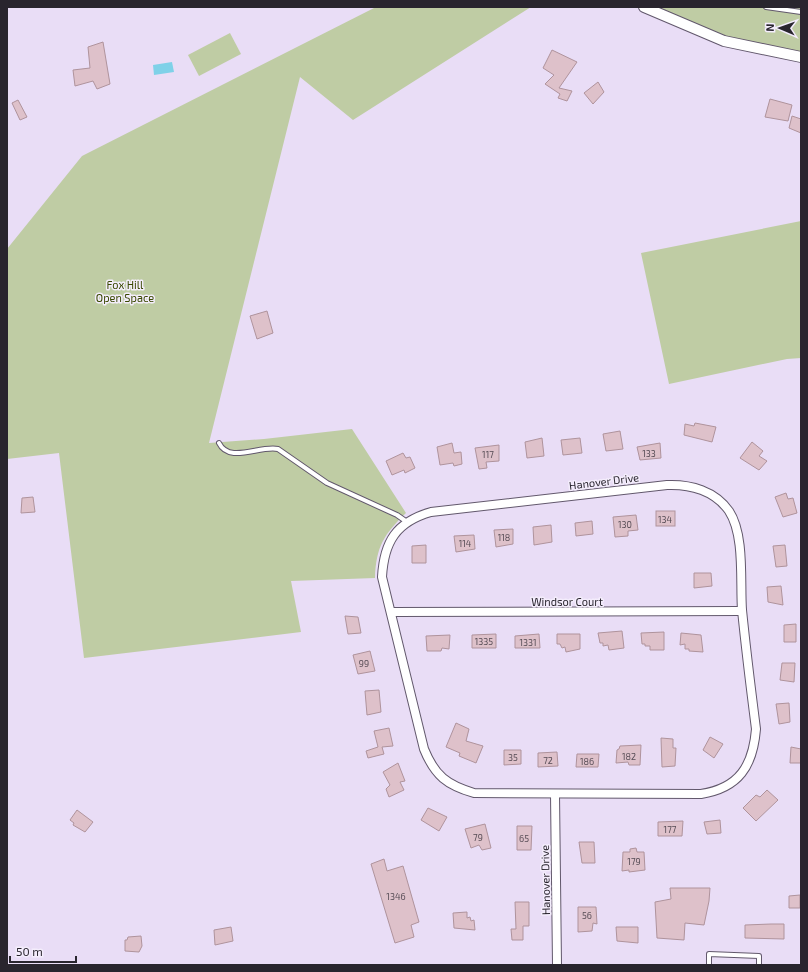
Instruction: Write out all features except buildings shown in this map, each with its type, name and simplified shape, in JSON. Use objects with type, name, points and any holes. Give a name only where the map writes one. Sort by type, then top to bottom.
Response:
[{"type":"street","points":[[644,7],[724,41],[801,57]]},
{"type":"street","name":"Hanover Drive","points":[[667,485],[681,485],[696,488],[712,495],[722,502],[730,512],[736,526],[742,611],[756,729],[754,748],[748,765],[740,776],[728,786],[713,792],[701,794],[474,793],[450,785],[440,777],[430,765],[424,749],[382,577],[383,560],[387,546],[394,534],[407,522],[418,516],[438,511],[667,485]]},
{"type":"street","name":"Windsor Court","points":[[391,612],[742,611]]},
{"type":"street","name":"Hanover Drive","points":[[556,794],[557,965]]},
{"type":"lane","points":[[766,7],[801,12]]},
{"type":"lane","points":[[219,443],[221,448],[231,453],[270,448],[278,449],[327,483],[397,515],[407,522]]},
{"type":"lane","points":[[709,965],[709,954],[759,956],[759,965]]},
{"type":"green space","name":"Fox Hill Open Space","points":[[376,7],[531,7],[353,120],[300,77],[209,443],[264,439],[352,429],[406,513],[392,528],[379,549],[375,578],[291,581],[301,632],[84,658],[59,453],[7,459],[7,249],[82,156]]},
{"type":"green space","points":[[653,7],[801,7],[801,52],[723,36]]},
{"type":"green space","points":[[230,33],[241,54],[199,76],[188,55]]},
{"type":"green space","points":[[801,221],[801,358],[787,359],[669,384],[641,253]]},
{"type":"water","points":[[172,62],[174,72],[154,75],[153,65]]}]
